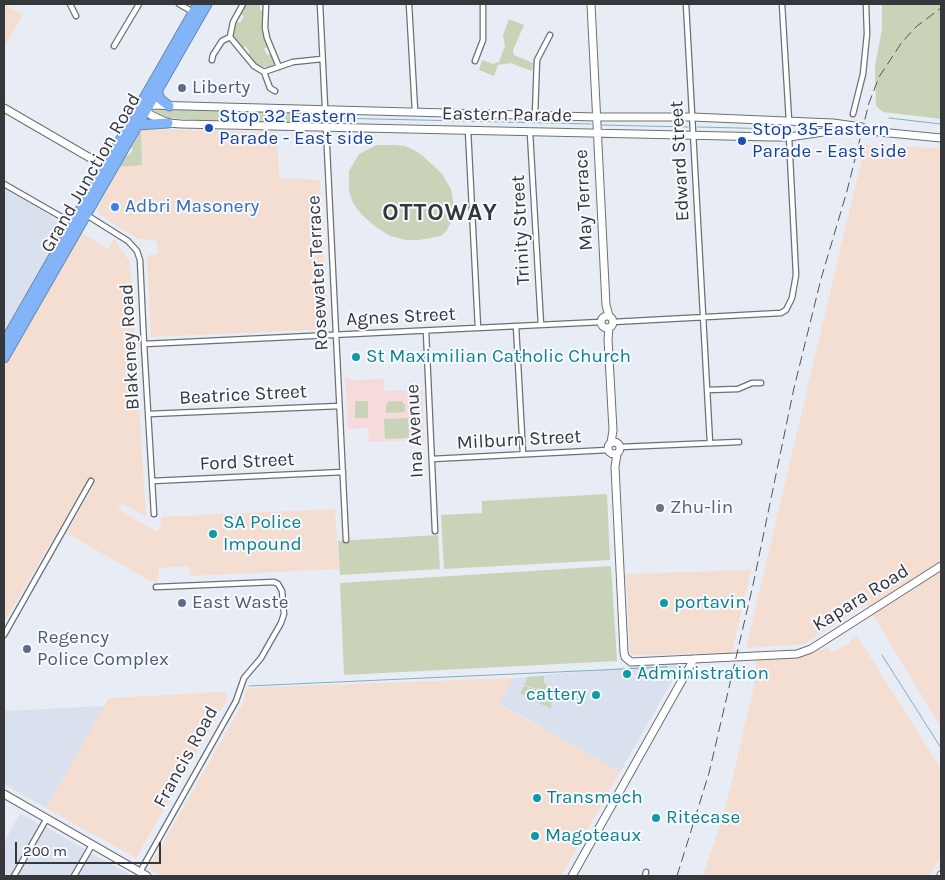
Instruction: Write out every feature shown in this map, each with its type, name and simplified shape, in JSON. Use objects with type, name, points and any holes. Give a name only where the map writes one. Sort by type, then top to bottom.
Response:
[{"type":"highway","name":"Grand Junction Road","points":[[82,212],[137,125],[144,107],[197,10],[206,4]]},
{"type":"highway","name":"Grand Junction Road","points":[[4,343],[75,225],[104,166],[157,90],[197,10]]},
{"type":"highway","points":[[157,90],[160,99],[169,106]]},
{"type":"highway","points":[[137,125],[168,123]]},
{"type":"highway","name":"Grand Junction Road","points":[[4,358],[34,296]]},
{"type":"main road","name":"May Terrace","points":[[591,4],[625,657],[633,662],[694,659]]},
{"type":"main road","name":"Eastern Parade","points":[[144,107],[325,109],[596,117],[789,120],[852,124],[879,131]]},
{"type":"main road","name":"Eastern Parade","points":[[144,107],[168,123],[693,136],[789,137],[824,131],[879,131],[941,138]]},
{"type":"main road","points":[[4,108],[104,166]]},
{"type":"main road","points":[[807,121],[823,126],[824,131]]},
{"type":"main road","name":"Kapara Road","points":[[694,659],[797,654],[811,648],[941,566]]},
{"type":"main road","points":[[573,876],[694,659]]},
{"type":"main road","points":[[4,794],[139,874],[147,876]]},
{"type":"street","points":[[70,4],[76,16]]},
{"type":"street","points":[[114,46],[139,4]]},
{"type":"street","points":[[179,4],[197,10]]},
{"type":"street","points":[[230,37],[233,22],[243,4]]},
{"type":"street","points":[[266,4],[267,38],[279,67]]},
{"type":"street","name":"Rosewater Terrace","points":[[320,4],[346,540]]},
{"type":"street","points":[[409,4],[415,111]]},
{"type":"street","points":[[475,61],[483,40],[483,4]]},
{"type":"street","name":"Edward Street","points":[[686,4],[710,444]]},
{"type":"street","points":[[782,4],[789,120]]},
{"type":"street","points":[[853,114],[863,74],[867,34],[866,4]]},
{"type":"street","points":[[535,114],[537,60],[550,35]]},
{"type":"street","points":[[212,60],[222,41],[230,37]]},
{"type":"street","points":[[230,37],[254,66],[264,72],[270,88],[275,92]]},
{"type":"street","points":[[264,72],[293,62],[322,59]]},
{"type":"street","points":[[468,130],[478,328]]},
{"type":"street","name":"Trinity Street","points":[[530,133],[542,325]]},
{"type":"street","points":[[703,317],[784,312],[790,305],[796,271],[789,137]]},
{"type":"street","points":[[4,184],[75,225]]},
{"type":"street","name":"Blakeney Road","points":[[82,212],[122,236],[139,254],[154,514]]},
{"type":"street","name":"Agnes Street","points":[[144,344],[703,317]]},
{"type":"street","points":[[516,326],[523,454]]},
{"type":"street","name":"Ina Avenue","points":[[426,331],[435,530]]},
{"type":"street","points":[[707,390],[738,389],[761,382]]},
{"type":"street","name":"Beatrice Street","points":[[149,414],[339,406]]},
{"type":"street","name":"Milburn Street","points":[[432,460],[739,442]]},
{"type":"street","name":"Ford Street","points":[[152,482],[343,472]]},
{"type":"street","points":[[4,635],[92,481]]},
{"type":"street","name":"Francis Road","points":[[139,874],[236,701],[244,678],[261,658],[283,618],[282,590],[278,584],[268,582],[156,587]]},
{"type":"street","points":[[14,876],[46,818]]},
{"type":"street","points":[[74,876],[92,845]]},
{"type":"shaded area","points":[[4,4],[23,15],[4,47]]},
{"type":"shaded area","points":[[141,130],[277,132],[279,178],[320,180],[328,329],[151,337],[147,256],[157,255],[157,241],[138,239],[100,215],[97,210],[119,167],[142,165]]},
{"type":"shaded area","points":[[865,145],[941,148],[941,727],[866,604],[804,644],[746,648]]},
{"type":"shaded area","points":[[4,188],[62,223],[64,227],[4,332]]},
{"type":"shaded area","points":[[81,233],[108,249],[114,239],[130,262],[146,517],[122,503],[118,509],[157,532],[161,524],[161,517],[335,509],[339,569],[190,576],[189,566],[159,568],[157,582],[148,580],[67,533],[94,485],[87,481],[4,622],[4,369]]},
{"type":"shaded area","points":[[345,377],[353,380],[384,379],[384,391],[422,389],[424,440],[369,442],[368,428],[348,429]]},
{"type":"shaded area","points":[[751,570],[732,653],[633,655],[630,653],[626,574]]},
{"type":"shaded area","points":[[857,636],[941,769],[941,857],[929,876],[703,876],[721,823],[733,777],[755,682],[756,660],[806,655],[828,647],[832,652],[850,643]]},
{"type":"shaded area","points":[[683,662],[620,772],[499,703],[513,678]]},
{"type":"shaded area","points":[[513,678],[499,704],[620,772],[561,876],[162,876],[151,870],[150,866],[244,701],[247,688]]},
{"type":"shaded area","points":[[224,692],[228,698],[136,858],[46,808],[109,698]]},
{"type":"shaded area","points":[[105,706],[46,808],[4,784],[4,711]]},
{"type":"shaded area","points":[[20,813],[39,824],[10,876],[4,876],[4,843]]},
{"type":"shaded area","points":[[46,827],[86,850],[70,876],[18,876]]},
{"type":"shaded area","points":[[90,853],[128,873],[127,876],[77,876]]},
{"type":"green space","points":[[246,4],[260,4],[260,10],[264,11],[269,47],[264,48],[267,55],[271,54],[274,63],[272,68],[258,66],[247,55],[250,52],[245,46],[242,49],[235,40],[233,34],[235,23],[236,21],[240,23],[244,16],[240,14]]},
{"type":"green space","points":[[882,4],[941,4],[941,119],[883,112],[876,106],[875,66],[882,29]]},
{"type":"green space","points":[[509,19],[524,25],[513,50],[514,55],[533,63],[532,71],[510,63],[498,65],[494,76],[479,70],[482,60],[493,64],[499,62],[505,46],[503,35]]},
{"type":"green space","points":[[155,110],[316,113],[320,115],[321,121],[318,124],[207,121],[169,118],[153,113]]},
{"type":"green space","points":[[141,130],[142,165],[119,167],[133,149],[131,148]]},
{"type":"green space","points":[[377,145],[405,146],[424,157],[442,174],[451,189],[455,212],[447,230],[441,236],[406,240],[390,236],[362,215],[353,203],[349,191],[349,171],[359,154]]},
{"type":"green space","points":[[355,401],[368,401],[368,418],[355,418]]},
{"type":"green space","points":[[402,401],[405,404],[405,412],[386,413],[387,402]]},
{"type":"green space","points":[[408,418],[409,438],[385,439],[384,419]]},
{"type":"green space","points":[[607,494],[610,560],[444,569],[441,515],[482,513],[482,501]]},
{"type":"green space","points":[[438,535],[440,569],[340,575],[338,541]]},
{"type":"green space","points":[[611,566],[617,661],[344,675],[340,583]]},
{"type":"green space","points":[[544,676],[544,682],[552,693],[524,685],[528,677]]},
{"type":"green space","points":[[524,686],[552,694],[551,709],[520,693]]},
{"type":"waterway","points":[[333,118],[591,124]]},
{"type":"waterway","points":[[889,118],[941,124]]},
{"type":"waterway","points":[[602,125],[688,127]]},
{"type":"waterway","points":[[698,127],[780,129]]},
{"type":"waterway","points":[[882,655],[941,748]]},
{"type":"waterway","points":[[249,686],[667,667]]},
{"type":"railway","points":[[677,876],[709,773],[753,585],[794,388],[821,279],[847,191],[869,103],[879,77],[902,42],[917,26],[941,8]]},
{"type":"place","name":"Liberty","points":[[182,88]]},
{"type":"place","name":"Stop 32 Eastern Parade - East side","points":[[209,128]]},
{"type":"place","name":"Stop 35 Eastern Parade - East side","points":[[742,141]]},
{"type":"place","name":"Adbri Masonery","points":[[115,207]]},
{"type":"place","name":"St Maximilian Catholic Church","points":[[356,357]]},
{"type":"place","name":"Zhu-lin","points":[[660,508]]},
{"type":"place","name":"SA Police Impound","points":[[213,534]]},
{"type":"place","name":"East Waste","points":[[182,603]]},
{"type":"place","name":"portavin","points":[[664,603]]},
{"type":"place","name":"Regency Police Complex","points":[[27,649]]},
{"type":"place","name":"Administration","points":[[627,674]]},
{"type":"place","name":"cattery","points":[[596,695]]},
{"type":"place","name":"Transmech","points":[[537,798]]},
{"type":"place","name":"Ritecase","points":[[656,818]]},
{"type":"place","name":"Magoteaux","points":[[535,836]]},
{"type":"district","name":"OTTOWAY","points":[[440,213]]}]
